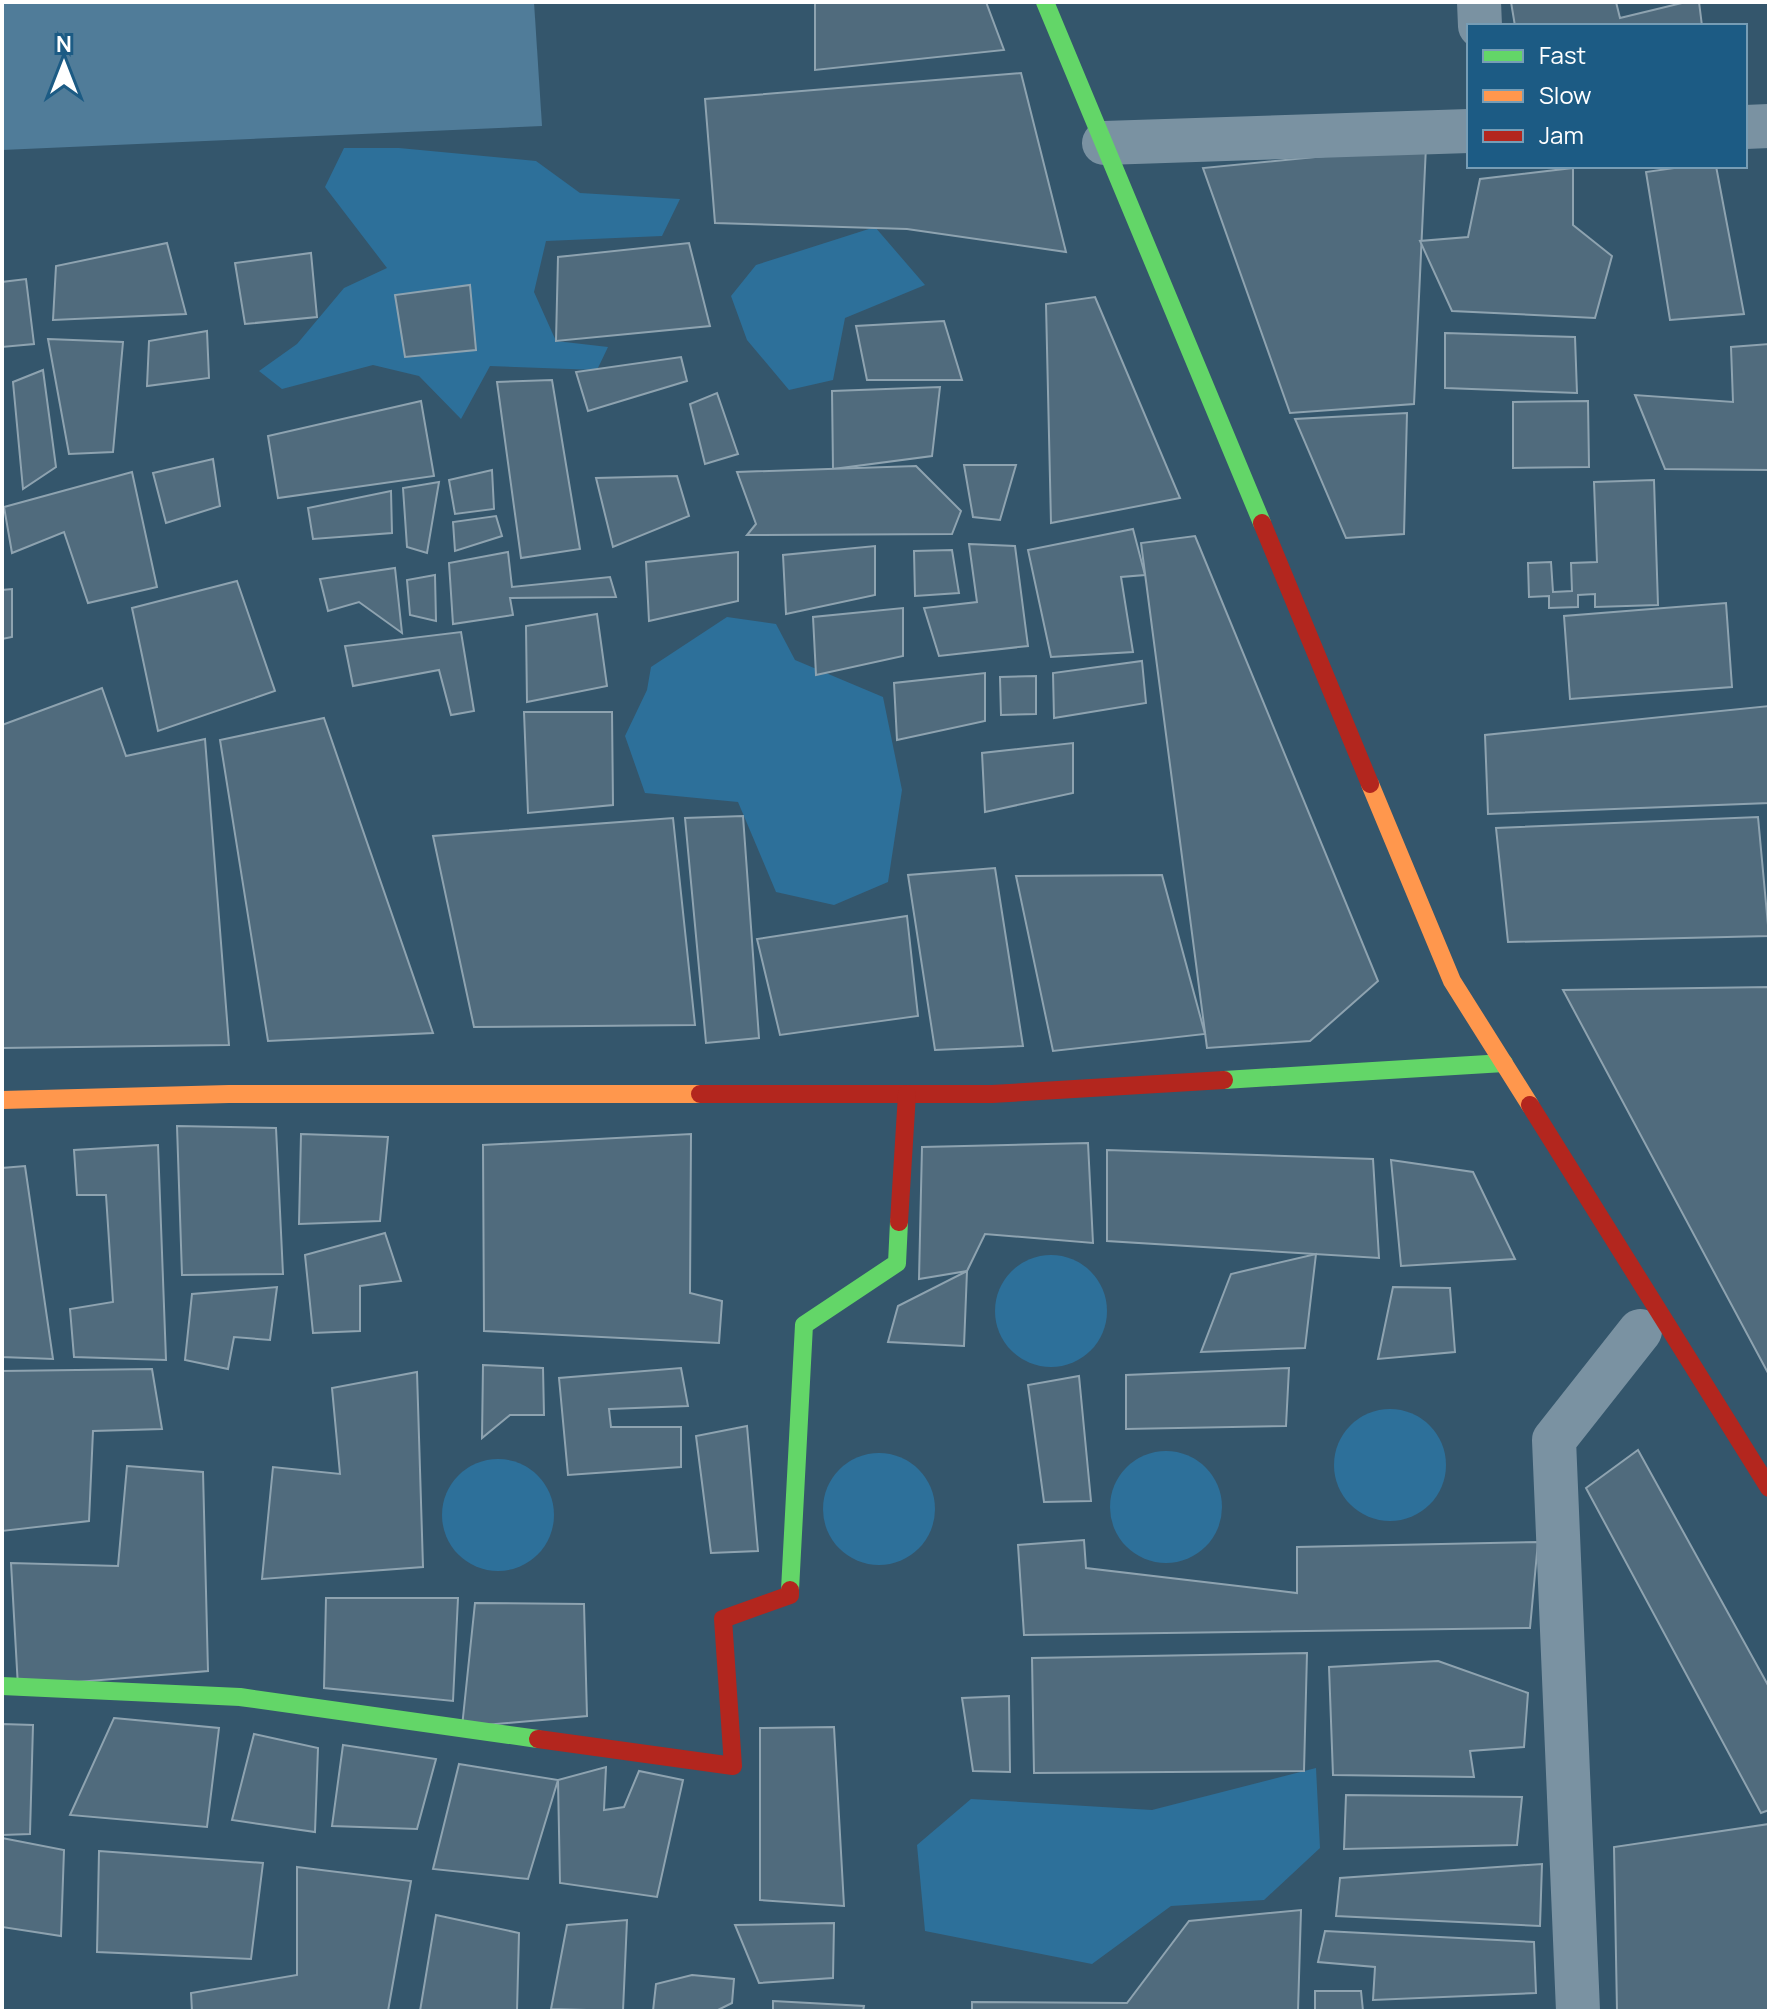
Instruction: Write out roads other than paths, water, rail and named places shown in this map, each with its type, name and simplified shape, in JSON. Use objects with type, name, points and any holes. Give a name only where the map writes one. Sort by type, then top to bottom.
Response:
[{"type":"street","points":[[1045,2],[1452,981],[1769,1488]]},
{"type":"street","points":[[1479,2],[1480,24]]},
{"type":"street","points":[[1747,127],[1769,126]]},
{"type":"street","points":[[1104,143],[1467,131]]},
{"type":"street","points":[[2,1100],[229,1094],[992,1094],[1504,1063]]},
{"type":"street","points":[[2,1686],[240,1697],[733,1766],[723,1619],[790,1595],[804,1325],[897,1263],[907,1094]]},
{"type":"street","points":[[1578,2011],[1554,1440],[1640,1331]]}]
